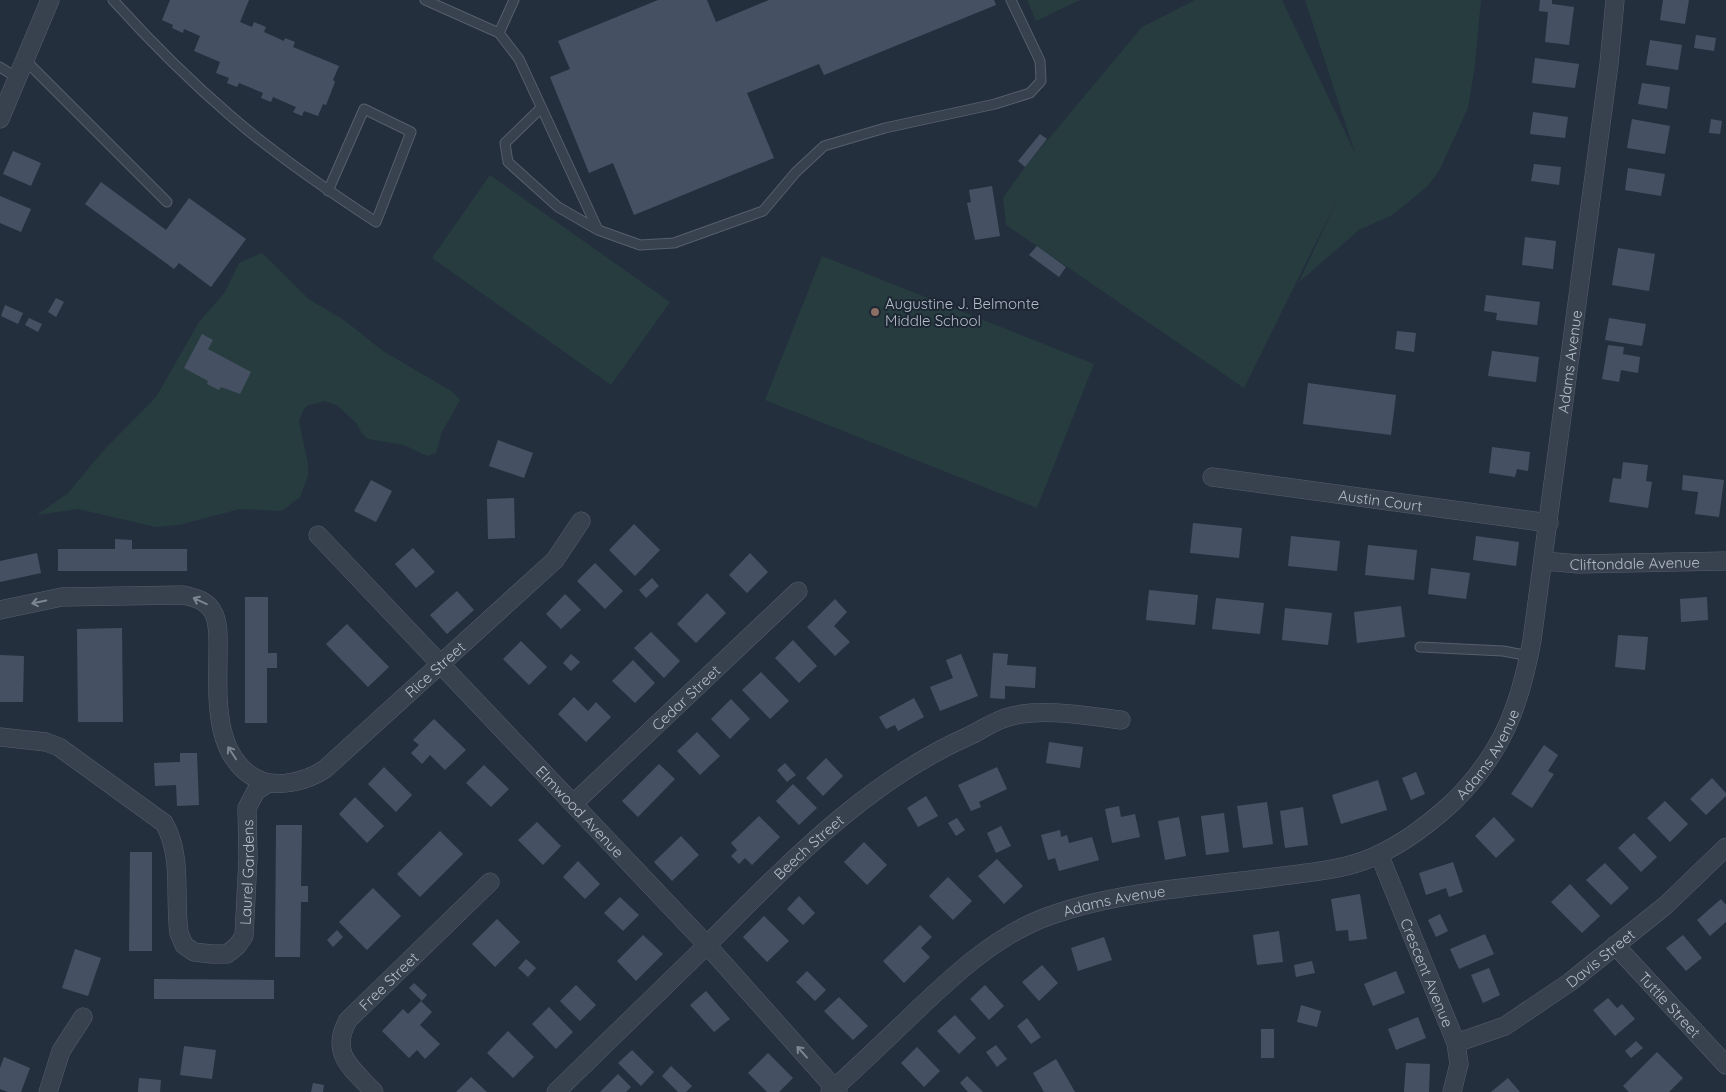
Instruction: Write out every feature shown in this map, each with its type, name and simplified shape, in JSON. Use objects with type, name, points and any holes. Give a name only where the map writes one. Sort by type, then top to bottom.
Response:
[{"type":"street","points":[[2,107],[17,78],[50,0]]},
{"type":"street","name":"Adams Avenue","points":[[834,1091],[967,965],[995,944],[1024,926],[1061,912],[1105,900],[1348,866],[1379,854],[1400,843],[1437,816],[1482,771],[1508,728],[1529,656],[1544,561],[1610,64],[1615,0]]},
{"type":"street","name":"Austin Court","points":[[1212,477],[1549,523]]},
{"type":"street","name":"Rice Street","points":[[267,784],[313,777],[325,769],[555,560],[581,521]]},
{"type":"street","name":"Elmwood Avenue","points":[[318,535],[707,945],[834,1091]]},
{"type":"street","name":"Cliftondale Avenue","points":[[1544,561],[1579,564],[1726,561]]},
{"type":"street","name":"Cedar Street","points":[[573,804],[798,590]]},
{"type":"street","points":[[0,610],[62,597],[183,596],[198,598],[208,605],[215,616],[218,644],[218,709],[224,738],[242,770],[267,784]]},
{"type":"street","name":"Beech Street","points":[[556,1092],[803,849],[867,796],[927,756],[1001,719],[1012,716],[1057,714],[1121,720]]},
{"type":"street","name":"Laurel Gardens","points":[[0,737],[46,742],[59,747],[164,823],[172,837],[176,854],[180,932],[184,945],[194,952],[228,954],[244,936],[248,868],[247,808],[256,791],[267,784]]},
{"type":"street","name":"Davis Street","points":[[1456,1043],[1505,1026],[1570,982],[1666,905],[1726,847]]},
{"type":"street","name":"Crescent Avenue","points":[[1379,854],[1456,1043],[1459,1064],[1452,1092]]},
{"type":"street","name":"Free Street","points":[[374,1092],[348,1063],[341,1049],[340,1034],[348,1020],[490,882]]},
{"type":"street","name":"Tuttle Street","points":[[1615,945],[1726,1065]]},
{"type":"street","points":[[48,1092],[61,1050],[83,1017]]},
{"type":"lane","points":[[113,0],[149,40],[232,118],[328,191],[376,222],[411,132],[364,109],[328,191]]},
{"type":"lane","points":[[424,0],[499,33],[519,59],[598,230]]},
{"type":"lane","points":[[499,33],[514,0]]},
{"type":"lane","points":[[541,108],[505,143],[508,162],[558,208],[598,230],[640,245],[674,243],[763,211],[796,172],[824,146],[885,128],[995,104],[1030,93],[1041,81],[1040,60],[1011,0]]},
{"type":"lane","points":[[25,60],[167,202]]},
{"type":"lane","points":[[0,66],[17,78]]},
{"type":"lane","points":[[1420,647],[1503,651],[1529,656]]},
{"type":"green space","points":[[1027,0],[1080,0],[1036,21]]},
{"type":"green space","points":[[1195,0],[1282,0],[1355,153],[1305,0],[1481,0],[1475,65],[1468,108],[1440,169],[1428,186],[1392,215],[1359,230],[1299,282],[1337,200],[1244,388],[1006,225],[1003,198],[1025,167],[1142,27]]},
{"type":"green space","points":[[490,175],[670,302],[611,385],[432,258]]},
{"type":"green space","points":[[262,253],[310,300],[344,320],[383,351],[453,392],[460,400],[442,432],[436,453],[427,456],[404,445],[368,439],[363,435],[356,423],[338,406],[325,401],[307,406],[299,421],[308,464],[308,476],[300,497],[282,511],[240,509],[179,525],[156,527],[78,509],[37,515],[68,493],[102,452],[156,397],[199,322],[225,292],[239,263]]},
{"type":"green space","points":[[822,256],[1094,364],[1037,508],[765,400]]},
{"type":"building","points":[[170,0],[249,0],[240,22],[252,27],[254,22],[266,27],[264,32],[284,41],[285,38],[295,42],[293,47],[339,66],[326,105],[323,104],[318,116],[304,111],[302,116],[293,112],[296,107],[273,97],[271,102],[261,98],[263,93],[239,83],[237,87],[227,83],[229,78],[216,73],[220,62],[194,51],[200,36],[184,29],[183,33],[172,28],[173,25],[162,20]]},
{"type":"building","points":[[658,0],[707,0],[716,22],[769,0],[994,0],[996,5],[824,75],[819,64],[747,93],[774,158],[634,215],[613,163],[589,173],[550,77],[570,69],[558,41]]},
{"type":"building","points":[[1540,0],[1552,0],[1552,4],[1574,7],[1569,45],[1545,42],[1548,12],[1539,11]]},
{"type":"building","points":[[1663,0],[1689,0],[1685,24],[1660,20]]},
{"type":"building","points":[[1696,35],[1716,38],[1714,51],[1694,48]]},
{"type":"building","points":[[1650,40],[1682,45],[1678,70],[1646,65]]},
{"type":"building","points":[[1535,58],[1579,64],[1575,88],[1532,83]]},
{"type":"building","points":[[1642,83],[1670,87],[1667,109],[1638,104]]},
{"type":"building","points":[[1533,112],[1568,117],[1565,138],[1530,134]]},
{"type":"building","points":[[1632,119],[1670,126],[1665,154],[1627,148]]},
{"type":"building","points":[[1711,119],[1722,121],[1720,134],[1709,133]]},
{"type":"building","points":[[1040,134],[1047,139],[1025,167],[1018,161]]},
{"type":"building","points":[[13,151],[41,163],[31,186],[3,174]]},
{"type":"building","points":[[1534,164],[1561,167],[1559,185],[1531,181]]},
{"type":"building","points":[[1628,168],[1665,174],[1661,196],[1625,190]]},
{"type":"building","points":[[101,182],[166,230],[189,198],[246,239],[211,287],[179,263],[174,269],[85,204]]},
{"type":"building","points":[[992,186],[1000,236],[975,240],[967,203],[971,202],[969,190]]},
{"type":"building","points":[[0,196],[31,209],[21,232],[0,223]]},
{"type":"building","points":[[1525,237],[1556,241],[1553,269],[1522,265]]},
{"type":"building","points":[[1037,246],[1066,267],[1059,277],[1029,255]]},
{"type":"building","points":[[1618,248],[1655,254],[1649,291],[1612,285]]},
{"type":"building","points":[[1486,295],[1540,302],[1537,325],[1496,320],[1497,313],[1484,311]]},
{"type":"building","points":[[56,298],[64,302],[56,317],[48,312]]},
{"type":"building","points":[[5,305],[23,313],[18,324],[1,316]]},
{"type":"building","points":[[29,318],[42,324],[38,332],[25,325]]},
{"type":"building","points":[[1609,318],[1646,324],[1642,346],[1605,340]]},
{"type":"building","points":[[1397,331],[1416,333],[1414,352],[1395,349]]},
{"type":"building","points":[[202,334],[213,340],[208,349],[251,372],[240,394],[221,387],[219,390],[207,384],[208,381],[184,368]]},
{"type":"building","points":[[1608,345],[1624,347],[1623,354],[1640,357],[1638,373],[1621,370],[1619,382],[1602,379]]},
{"type":"building","points":[[1492,351],[1539,357],[1536,382],[1488,376]]},
{"type":"building","points":[[1308,383],[1396,395],[1391,435],[1303,424]]},
{"type":"building","points":[[498,440],[533,453],[524,478],[489,466]]},
{"type":"building","points":[[1492,447],[1530,452],[1528,471],[1517,469],[1515,477],[1489,473]]},
{"type":"building","points":[[1623,462],[1648,465],[1646,481],[1652,482],[1648,508],[1609,502],[1613,478],[1621,479]]},
{"type":"building","points":[[1683,475],[1724,480],[1719,517],[1695,514],[1698,492],[1682,490]]},
{"type":"building","points":[[371,480],[392,491],[376,522],[354,511]]},
{"type":"building","points":[[514,498],[515,538],[488,539],[487,499]]},
{"type":"building","points":[[1193,523],[1242,528],[1239,558],[1190,553]]},
{"type":"building","points":[[634,524],[660,550],[635,576],[609,550]]},
{"type":"building","points":[[1291,536],[1340,541],[1337,571],[1288,566]]},
{"type":"building","points":[[1476,536],[1519,542],[1516,566],[1473,560]]},
{"type":"building","points":[[115,539],[132,540],[132,549],[187,549],[187,571],[58,571],[58,549],[115,549]]},
{"type":"building","points":[[1368,545],[1417,550],[1414,580],[1365,575]]},
{"type":"building","points":[[413,548],[435,572],[416,588],[395,564]]},
{"type":"building","points":[[37,553],[41,573],[0,582],[0,561]]},
{"type":"building","points":[[750,553],[768,572],[747,593],[729,575]]},
{"type":"building","points":[[595,563],[623,591],[605,609],[577,581]]},
{"type":"building","points":[[1431,568],[1470,573],[1466,599],[1428,594]]},
{"type":"building","points":[[652,578],[659,586],[646,598],[639,590]]},
{"type":"building","points":[[1149,590],[1198,595],[1195,625],[1146,620]]},
{"type":"building","points":[[457,591],[474,610],[447,634],[430,615]]},
{"type":"building","points":[[707,593],[726,613],[696,643],[677,624]]},
{"type":"building","points":[[565,594],[581,610],[561,629],[546,614]]},
{"type":"building","points":[[245,597],[268,597],[268,653],[277,653],[277,668],[267,668],[267,723],[245,723]]},
{"type":"building","points":[[1707,597],[1708,620],[1681,622],[1680,599]]},
{"type":"building","points":[[1216,598],[1264,603],[1260,634],[1212,629]]},
{"type":"building","points":[[835,599],[847,612],[834,626],[850,642],[835,656],[807,627]]},
{"type":"building","points":[[1401,606],[1405,637],[1357,643],[1354,612]]},
{"type":"building","points":[[1285,608],[1332,613],[1328,645],[1282,640]]},
{"type":"building","points":[[347,624],[389,667],[368,687],[326,644]]},
{"type":"building","points":[[122,628],[123,722],[78,722],[77,629]]},
{"type":"building","points":[[651,632],[680,661],[664,678],[634,648]]},
{"type":"building","points":[[1618,635],[1648,637],[1645,670],[1615,667]]},
{"type":"building","points":[[793,640],[817,666],[799,683],[775,658]]},
{"type":"building","points":[[521,641],[547,667],[529,685],[503,659]]},
{"type":"building","points":[[993,653],[1008,654],[1007,665],[1036,667],[1035,688],[1005,686],[1005,699],[990,698]]},
{"type":"building","points":[[571,654],[580,662],[571,671],[563,663]]},
{"type":"building","points":[[961,654],[978,696],[940,711],[930,687],[953,678],[946,660]]},
{"type":"building","points":[[0,655],[24,656],[23,702],[0,702]]},
{"type":"building","points":[[633,660],[655,683],[635,703],[612,681]]},
{"type":"building","points":[[761,672],[789,701],[770,719],[742,690]]},
{"type":"building","points":[[574,697],[588,711],[596,702],[611,717],[586,742],[558,714]]},
{"type":"building","points":[[914,698],[924,717],[898,731],[895,725],[886,729],[879,717]]},
{"type":"building","points":[[731,699],[750,719],[730,739],[711,719]]},
{"type":"building","points":[[434,719],[466,750],[445,770],[430,755],[422,764],[411,753],[419,745],[413,740]]},
{"type":"building","points":[[697,732],[720,756],[700,775],[677,751]]},
{"type":"building","points":[[1049,742],[1083,747],[1080,768],[1046,763]]},
{"type":"building","points":[[1544,745],[1558,755],[1548,771],[1554,774],[1532,808],[1511,794]]},
{"type":"building","points":[[180,753],[197,753],[199,805],[177,806],[176,785],[155,786],[154,763],[180,762]]},
{"type":"building","points":[[826,758],[843,776],[823,796],[806,778]]},
{"type":"building","points":[[785,763],[796,775],[787,782],[777,770]]},
{"type":"building","points":[[659,764],[675,779],[638,817],[622,801]]},
{"type":"building","points":[[484,765],[509,789],[491,807],[466,783]]},
{"type":"building","points":[[384,767],[412,795],[396,812],[368,784]]},
{"type":"building","points":[[997,767],[1007,789],[979,802],[981,807],[971,811],[958,785]]},
{"type":"building","points":[[1416,772],[1425,794],[1411,800],[1402,778]]},
{"type":"building","points":[[1712,778],[1726,793],[1726,796],[1706,815],[1690,799]]},
{"type":"building","points":[[1378,780],[1387,810],[1341,824],[1332,795]]},
{"type":"building","points":[[793,784],[817,808],[799,825],[776,801]]},
{"type":"building","points":[[926,796],[938,816],[918,827],[907,808]]},
{"type":"building","points":[[355,797],[384,826],[367,843],[339,814]]},
{"type":"building","points":[[1665,801],[1688,824],[1670,842],[1647,818]]},
{"type":"building","points":[[1267,802],[1273,844],[1243,848],[1237,806]]},
{"type":"building","points":[[1119,806],[1121,817],[1135,814],[1140,837],[1112,843],[1105,809]]},
{"type":"building","points":[[1303,807],[1308,845],[1285,848],[1280,811]]},
{"type":"building","points":[[1224,813],[1229,852],[1206,855],[1201,816]]},
{"type":"building","points":[[759,816],[780,837],[752,865],[745,858],[739,864],[731,856],[737,850],[731,843]]},
{"type":"building","points":[[1179,817],[1186,856],[1165,860],[1158,821]]},
{"type":"building","points":[[1494,817],[1515,840],[1496,858],[1475,836]]},
{"type":"building","points":[[957,818],[965,830],[956,836],[948,823]]},
{"type":"building","points":[[537,822],[561,846],[543,865],[518,840]]},
{"type":"building","points":[[276,825],[302,825],[301,886],[308,886],[308,902],[301,902],[300,957],[275,957]]},
{"type":"building","points":[[1001,826],[1011,846],[996,853],[987,833]]},
{"type":"building","points":[[1060,830],[1061,837],[1067,835],[1069,843],[1092,837],[1099,860],[1059,871],[1055,858],[1048,860],[1041,835]]},
{"type":"building","points":[[440,831],[463,854],[420,897],[397,874]]},
{"type":"building","points":[[1634,833],[1657,857],[1641,872],[1618,848]]},
{"type":"building","points":[[681,836],[699,855],[672,881],[654,862]]},
{"type":"building","points":[[864,842],[887,865],[867,885],[844,862]]},
{"type":"building","points":[[130,852],[152,852],[152,951],[129,951]]},
{"type":"building","points":[[997,859],[1023,886],[1004,904],[978,876]]},
{"type":"building","points":[[578,861],[600,884],[585,899],[563,877]]},
{"type":"building","points":[[1453,862],[1463,892],[1449,897],[1446,888],[1426,895],[1419,873]]},
{"type":"building","points":[[1605,863],[1629,888],[1611,905],[1586,880]]},
{"type":"building","points":[[948,877],[972,901],[953,920],[929,896]]},
{"type":"building","points":[[1570,884],[1600,916],[1582,933],[1551,902]]},
{"type":"building","points":[[373,888],[401,916],[367,950],[339,922]]},
{"type":"building","points":[[1360,894],[1367,939],[1349,941],[1348,930],[1336,931],[1331,899]]},
{"type":"building","points":[[799,896],[815,913],[803,925],[787,909]]},
{"type":"building","points":[[620,897],[639,915],[623,931],[604,913]]},
{"type":"building","points":[[1721,899],[1726,905],[1726,922],[1710,936],[1697,920]]},
{"type":"building","points":[[1440,914],[1448,931],[1436,937],[1428,920]]},
{"type":"building","points":[[764,916],[789,941],[767,962],[743,937]]},
{"type":"building","points":[[497,919],[520,942],[495,967],[472,944]]},
{"type":"building","points":[[920,925],[932,937],[921,948],[930,957],[904,983],[883,961]]},
{"type":"building","points":[[337,930],[343,937],[333,947],[327,940]]},
{"type":"building","points":[[1279,931],[1283,962],[1257,965],[1253,935]]},
{"type":"building","points":[[1485,934],[1494,954],[1459,969],[1450,949]]},
{"type":"building","points":[[643,935],[663,954],[636,981],[617,961]]},
{"type":"building","points":[[1683,935],[1702,958],[1686,971],[1666,948]]},
{"type":"building","points":[[1104,937],[1112,960],[1078,971],[1071,948]]},
{"type":"building","points":[[75,949],[101,958],[88,996],[62,988]]},
{"type":"building","points":[[526,959],[536,968],[528,977],[518,968]]},
{"type":"building","points":[[1312,961],[1315,973],[1296,977],[1294,965]]},
{"type":"building","points":[[1042,965],[1058,983],[1039,1001],[1022,982]]},
{"type":"building","points":[[1489,968],[1500,995],[1483,1003],[1471,975]]},
{"type":"building","points":[[807,971],[826,990],[815,1001],[796,982]]},
{"type":"building","points":[[1396,971],[1405,993],[1373,1006],[1364,984]]},
{"type":"building","points":[[154,979],[274,980],[274,999],[154,999]]},
{"type":"building","points":[[414,983],[427,995],[422,1001],[409,988]]},
{"type":"building","points":[[576,985],[596,1005],[580,1021],[560,1001]]},
{"type":"building","points":[[985,985],[1004,1006],[989,1020],[970,999]]},
{"type":"building","points":[[706,991],[730,1019],[714,1032],[690,1005]]},
{"type":"building","points":[[839,997],[868,1026],[853,1040],[824,1011]]},
{"type":"building","points":[[1608,998],[1617,1008],[1622,1004],[1635,1019],[1615,1036],[1593,1010]]},
{"type":"building","points":[[421,1001],[432,1012],[420,1025],[440,1044],[425,1059],[417,1050],[409,1058],[382,1031],[403,1009],[408,1014]]},
{"type":"building","points":[[1301,1005],[1321,1011],[1317,1027],[1297,1022]]},
{"type":"building","points":[[549,1007],[573,1032],[556,1049],[532,1024]]},
{"type":"building","points":[[955,1015],[976,1038],[959,1054],[937,1031]]},
{"type":"building","points":[[1418,1017],[1426,1038],[1396,1050],[1388,1029]]},
{"type":"building","points":[[1027,1018],[1041,1037],[1031,1044],[1017,1026]]},
{"type":"building","points":[[1261,1029],[1274,1029],[1274,1058],[1261,1058]]},
{"type":"building","points":[[508,1031],[534,1057],[513,1078],[487,1053]]},
{"type":"building","points":[[1636,1041],[1643,1048],[1631,1058],[1625,1051]]},
{"type":"building","points":[[996,1045],[1007,1059],[997,1067],[986,1052]]},
{"type":"building","points":[[184,1046],[216,1050],[212,1079],[180,1075]]},
{"type":"building","points":[[917,1047],[940,1071],[924,1087],[901,1063]]},
{"type":"building","points":[[632,1050],[654,1072],[641,1086],[618,1063]]},
{"type":"building","points":[[1657,1052],[1683,1078],[1669,1092],[1629,1092],[1623,1086]]},
{"type":"building","points":[[768,1053],[793,1078],[779,1092],[767,1092],[748,1073]]},
{"type":"building","points":[[4,1057],[30,1068],[21,1092],[8,1092],[0,1089],[0,1068]]},
{"type":"building","points":[[1056,1059],[1075,1092],[1044,1092],[1033,1073]]},
{"type":"building","points":[[1406,1063],[1430,1064],[1429,1092],[1404,1092]]},
{"type":"building","points":[[671,1066],[692,1086],[686,1092],[678,1092],[662,1076]]},
{"type":"building","points":[[618,1074],[631,1087],[626,1092],[600,1092]]},
{"type":"building","points":[[967,1076],[983,1092],[968,1092],[960,1083]]},
{"type":"building","points":[[471,1077],[487,1092],[456,1092]]},
{"type":"building","points":[[139,1078],[161,1080],[160,1092],[138,1092]]},
{"type":"building","points":[[1508,1078],[1520,1092],[1491,1092]]},
{"type":"building","points":[[313,1083],[324,1085],[323,1092],[311,1092]]},
{"type":"place","name":"Augustine J. Belmonte Middle School","points":[[875,312]]}]
